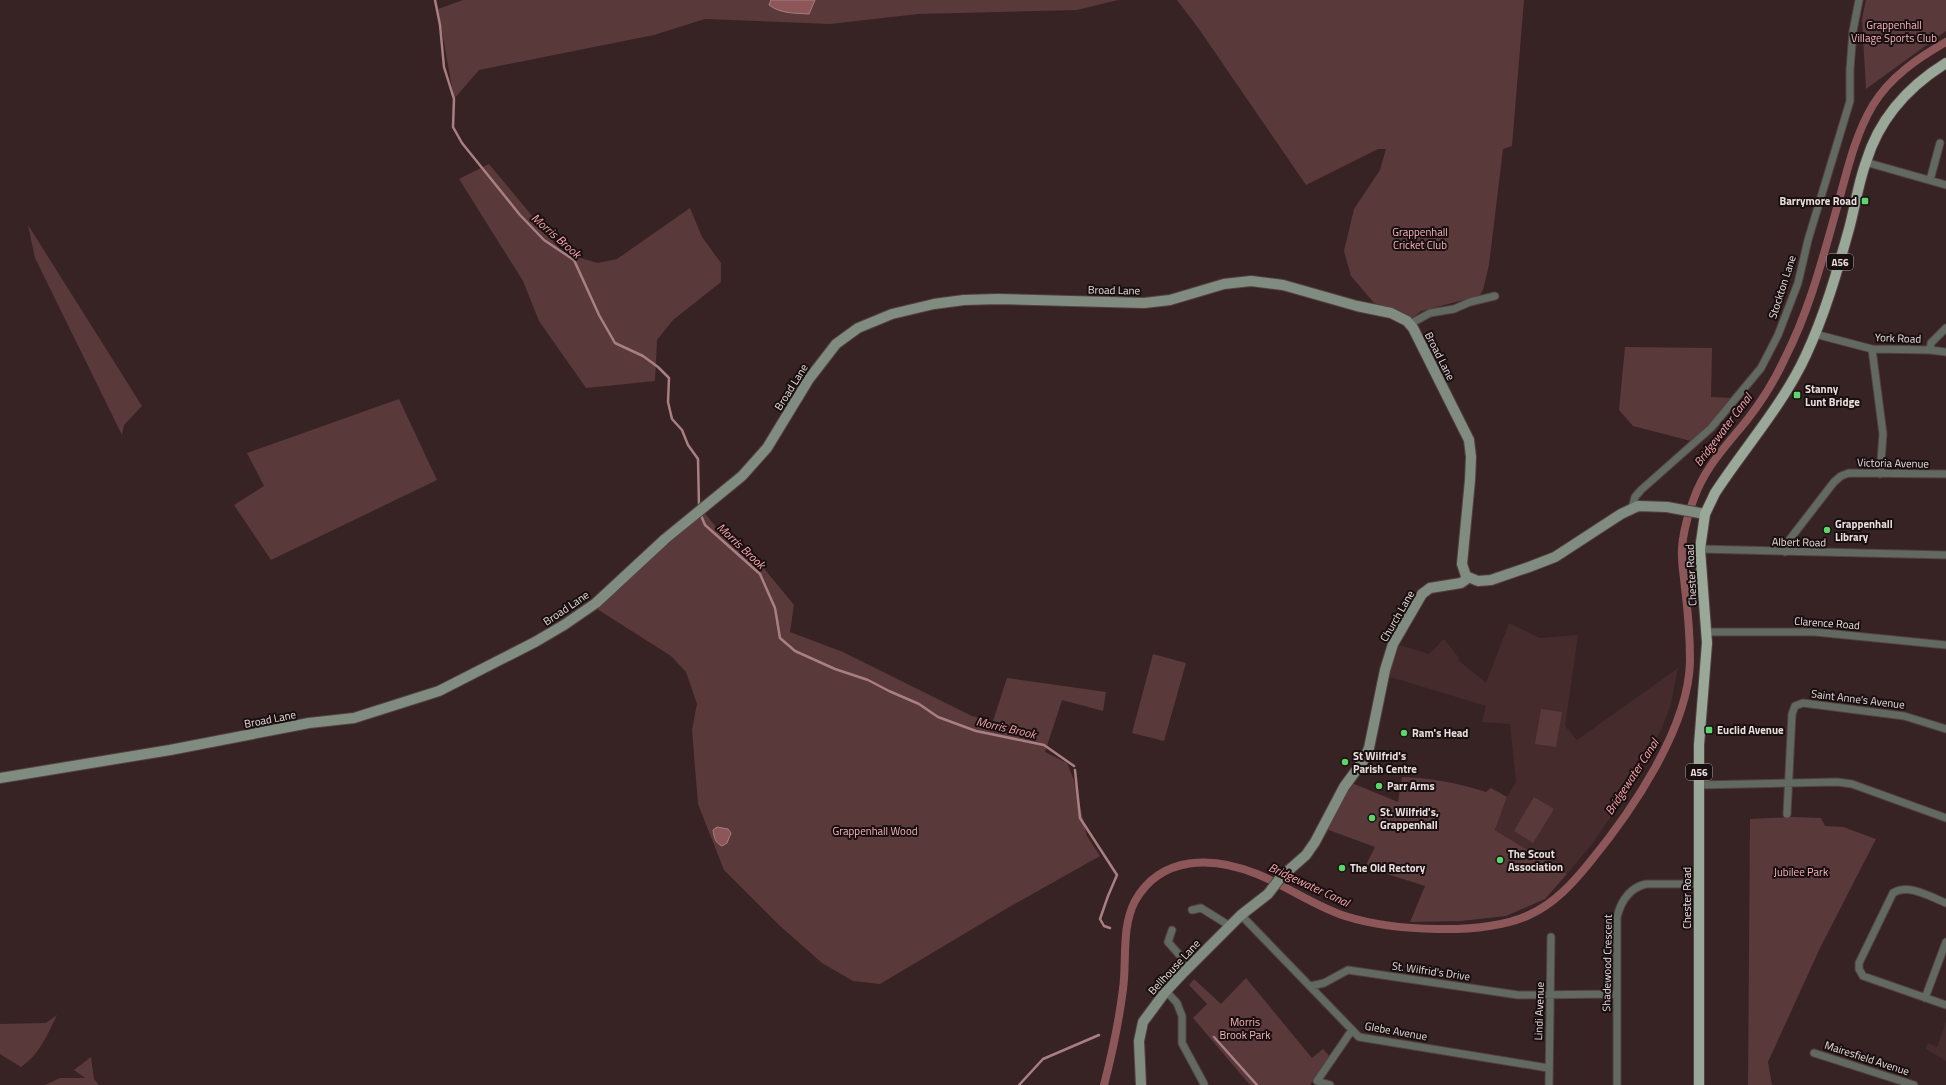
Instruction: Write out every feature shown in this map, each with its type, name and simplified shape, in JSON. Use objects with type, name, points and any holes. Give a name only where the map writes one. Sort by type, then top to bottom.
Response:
[{"type":"main road","name":"Chester Road","points":[[1699,1085],[1699,785],[1701,716],[1707,632],[1700,550],[1700,513],[1756,437],[1787,390],[1805,356],[1815,334],[1837,273],[1865,162],[1876,137],[1891,112],[1910,90],[1929,74],[1946,63]]},
{"type":"street","name":"Stockton Lane","points":[[1632,508],[1635,497],[1641,490],[1711,428],[1736,400],[1761,368],[1778,335],[1798,283],[1808,240],[1850,102],[1852,39],[1859,0]]},
{"type":"street","points":[[1930,180],[1940,143]]},
{"type":"street","points":[[1865,162],[1946,185]]},
{"type":"street","name":"Broad Lane","points":[[0,778],[170,750],[309,723],[327,723],[354,718],[439,691],[535,642],[579,616],[603,597],[692,516],[742,476],[761,457],[809,379],[836,344],[846,335],[870,322],[914,308],[949,301],[998,299],[1144,303],[1170,300],[1229,283],[1261,281],[1391,313],[1403,318],[1410,324],[1464,428],[1470,447],[1470,480],[1462,564],[1463,572],[1468,578]]},
{"type":"street","points":[[1410,324],[1430,313],[1454,309],[1470,302],[1495,296]]},
{"type":"street","name":"York Road","points":[[1815,334],[1872,349],[1930,350],[1931,343],[1946,328]]},
{"type":"street","points":[[1872,349],[1883,434],[1880,474]]},
{"type":"street","points":[[1930,350],[1946,352]]},
{"type":"street","name":"Victoria Avenue","points":[[1785,552],[1790,538],[1834,482],[1841,476],[1849,473],[1946,474]]},
{"type":"street","name":"Church Lane","points":[[1273,888],[1281,877],[1306,855],[1315,842],[1344,787],[1363,761],[1369,748],[1384,670],[1393,644],[1422,594],[1430,588],[1461,583],[1468,578],[1478,581],[1491,580],[1540,564],[1555,557],[1632,508],[1651,506],[1682,509],[1700,513]]},
{"type":"street","name":"Albert Road","points":[[1700,550],[1946,555]]},
{"type":"street","name":"Clarence Road","points":[[1707,632],[1815,632],[1946,645]]},
{"type":"street","name":"Saint Anne's Avenue","points":[[1787,814],[1792,714],[1795,706],[1803,703],[1904,716],[1946,729]]},
{"type":"street","points":[[1699,785],[1788,783],[1852,784],[1946,818]]},
{"type":"street","name":"Shadewood Crescent","points":[[1617,1085],[1617,918],[1622,902],[1634,889],[1646,884],[1699,884]]},
{"type":"street","name":"Bellhouse Lane","points":[[1141,1085],[1138,1041],[1143,1022],[1166,991],[1240,915],[1273,888]]},
{"type":"street","points":[[1946,903],[1908,889],[1900,888],[1893,893],[1859,963],[1859,969],[1863,976],[1946,1006]]},
{"type":"street","points":[[1192,910],[1200,908],[1230,926]]},
{"type":"street","name":"Glebe Avenue","points":[[1240,915],[1311,986],[1359,1037],[1548,1068]]},
{"type":"street","points":[[1172,930],[1168,942],[1190,967]]},
{"type":"street","name":"Lindi Avenue","points":[[1549,1085],[1548,1068],[1551,937]]},
{"type":"street","points":[[1925,998],[1946,942]]},
{"type":"street","name":"St. Wilfrid's Drive","points":[[1311,986],[1324,983],[1348,970],[1518,995],[1617,994]]},
{"type":"street","points":[[1166,991],[1177,1003],[1182,1016],[1182,1043],[1204,1084]]},
{"type":"street","points":[[1330,1085],[1317,1081],[1352,1030]]},
{"type":"street","name":"Mairesfield Avenue","points":[[1814,1053],[1914,1085]]},
{"type":"shaded area","points":[[771,0],[815,0],[809,14],[778,10],[769,5]]},
{"type":"shaded area","points":[[1509,623],[1540,638],[1578,635],[1565,726],[1577,740],[1678,668],[1671,704],[1662,728],[1627,793],[1593,843],[1567,874],[1495,830],[1507,797],[1516,782],[1510,724],[1482,722],[1486,706],[1387,676],[1396,644],[1429,654],[1444,639],[1459,658],[1458,660],[1486,683]]},
{"type":"shaded area","points":[[717,827],[728,829],[731,833],[727,843],[722,846],[714,837],[713,830]]},
{"type":"shaded area","points":[[1946,1022],[1946,1061],[1926,1049],[1928,1043],[1937,1047]]},
{"type":"green space","points":[[463,0],[771,0],[770,5],[792,13],[809,14],[815,0],[1118,0],[1077,10],[918,14],[830,24],[705,19],[654,35],[479,70],[454,99],[438,9]]},
{"type":"green space","name":"Grappenhall Cricket Club","points":[[1177,0],[1524,0],[1512,146],[1503,149],[1489,265],[1483,290],[1479,296],[1421,311],[1412,318],[1398,310],[1374,303],[1351,276],[1344,251],[1354,209],[1380,170],[1386,149],[1378,149],[1306,185],[1199,29]]},
{"type":"green space","name":"Grappenhall Village Sports Club","points":[[1866,0],[1946,0],[1946,31],[1866,89],[1862,19]]},
{"type":"green space","points":[[489,164],[563,253],[598,263],[617,259],[690,208],[702,237],[721,263],[721,282],[673,320],[657,340],[655,381],[586,388],[539,321],[523,281],[459,179]]},
{"type":"green space","points":[[28,225],[142,406],[124,425],[122,435],[35,258]]},
{"type":"green space","points":[[1625,347],[1712,348],[1711,397],[1732,398],[1734,400],[1691,441],[1633,426],[1619,410]]},
{"type":"green space","points":[[399,399],[437,480],[271,560],[234,505],[264,486],[247,453]]},
{"type":"green space","name":"Grappenhall Wood","points":[[703,511],[717,528],[757,560],[794,605],[790,632],[843,652],[972,716],[993,721],[1007,678],[1106,692],[1103,711],[1062,700],[1045,752],[1067,763],[1074,780],[1087,836],[1100,856],[1011,906],[880,984],[853,981],[822,963],[779,925],[724,870],[698,804],[692,730],[697,704],[686,672],[671,656],[597,609]]},
{"type":"green space","points":[[1153,654],[1186,663],[1164,741],[1132,733]]},
{"type":"green space","points":[[1541,709],[1562,712],[1556,747],[1535,744]]},
{"type":"green space","points":[[1402,777],[1424,778],[1465,786],[1486,792],[1491,788],[1507,797],[1495,830],[1567,874],[1545,899],[1506,916],[1461,921],[1410,922],[1425,886],[1365,867],[1375,847],[1326,829],[1352,783],[1398,802]]},
{"type":"green space","points":[[1534,797],[1554,809],[1533,843],[1514,831]]},
{"type":"green space","name":"Jubilee Park","points":[[1793,817],[1821,818],[1825,826],[1843,827],[1876,839],[1820,948],[1768,1062],[1772,1085],[1748,1085],[1750,819]]},
{"type":"green space","name":"Morris Brook Park","points":[[1246,978],[1312,1058],[1323,1049],[1330,1057],[1310,1085],[1250,1085],[1193,1018],[1207,1004],[1189,985],[1194,979],[1221,1004]]},
{"type":"green space","points":[[57,1015],[38,1050],[28,1062],[21,1067],[0,1054],[0,1024],[46,1023]]},
{"type":"green space","points":[[91,1057],[94,1079],[99,1085],[45,1085],[60,1078],[85,1078],[74,1070]]},
{"type":"waterway","name":"Morris Brook","points":[[435,0],[440,25],[444,67],[454,99],[453,127],[462,143],[520,215],[544,240],[574,260],[599,315],[615,343],[643,356],[658,367],[669,378],[668,402],[672,419],[682,430],[688,445],[698,459],[699,506]]},
{"type":"waterway","name":"Bridgewater Canal","points":[[1104,1085],[1115,1037],[1121,1001],[1124,978],[1126,933],[1131,911],[1135,901],[1146,886],[1159,875],[1173,867],[1189,864],[1223,864],[1257,874],[1322,907],[1345,916],[1387,925],[1437,929],[1487,926],[1510,922],[1529,915],[1555,899],[1577,878],[1590,862],[1623,819],[1655,768],[1669,741],[1680,714],[1687,687],[1690,661],[1689,624],[1682,563],[1682,548],[1683,536],[1698,489],[1716,458],[1763,398],[1777,374],[1794,339],[1809,302],[1856,141],[1873,105],[1880,95],[1905,69],[1946,42]]},
{"type":"waterway","name":"Morris Brook","points":[[700,513],[705,525],[760,574],[775,608],[780,638],[795,651],[835,669],[868,680],[919,704],[938,717],[976,731],[1044,745],[1074,766]]},
{"type":"waterway","name":"Morris Brook","points":[[1075,770],[1080,818],[1117,875],[1100,919],[1104,926],[1110,928]]},
{"type":"waterway","points":[[1019,1085],[1043,1059],[1099,1035]]},
{"type":"waterway","points":[[1214,1037],[1257,1085]]},
{"type":"place","name":"Barrymore Road","points":[[1865,201]]},
{"type":"place","name":"Stanny Lunt Bridge","points":[[1797,395]]},
{"type":"place","name":"Grappenhall Library","points":[[1827,530]]},
{"type":"place","name":"Euclid Avenue","points":[[1709,730]]},
{"type":"place","name":"Ram's Head","points":[[1404,733]]},
{"type":"place","name":"St Wilfrid's Parish Centre","points":[[1345,762]]},
{"type":"place","name":"Parr Arms","points":[[1379,786]]},
{"type":"place","name":"St. Wilfrid's, Grappenhall","points":[[1372,818]]},
{"type":"place","name":"The Scout Association","points":[[1500,860]]},
{"type":"place","name":"The Old Rectory","points":[[1342,868]]}]
